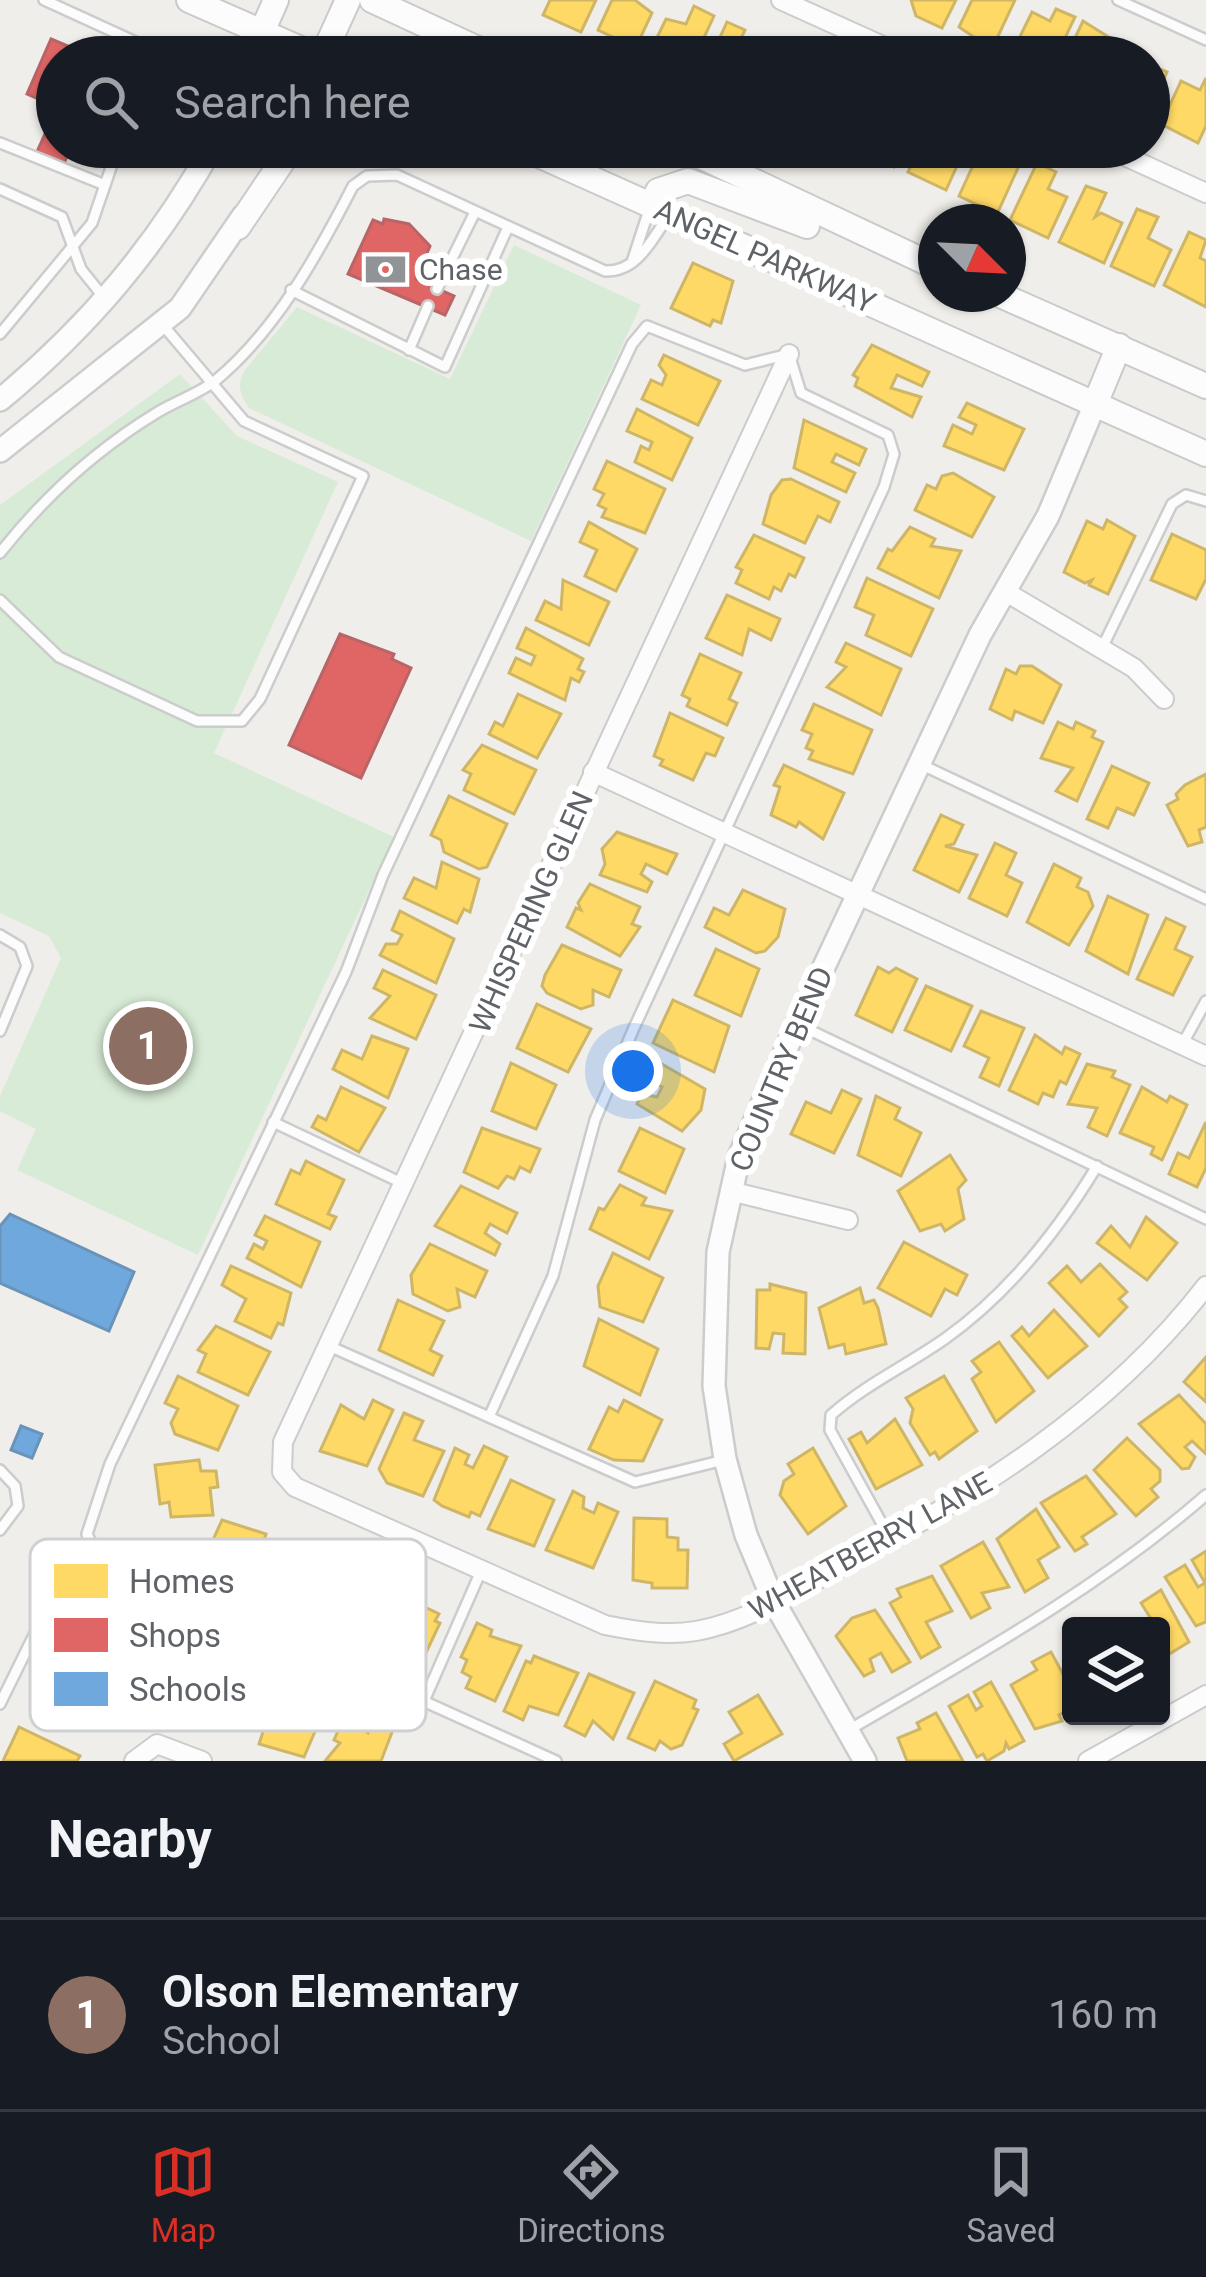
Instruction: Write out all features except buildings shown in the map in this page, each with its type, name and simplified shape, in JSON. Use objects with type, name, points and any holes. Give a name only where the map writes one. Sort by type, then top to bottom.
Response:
[{"type":"main road","points":[[189,0],[243,36]]},
{"type":"main road","points":[[260,36],[276,0]]},
{"type":"main road","points":[[331,36],[348,0]]},
{"type":"main road","points":[[372,0],[450,36]]},
{"type":"main road","points":[[238,227],[278,168]]},
{"type":"main road","name":"ANGEL PARKWAY","points":[[568,168],[1206,454]]},
{"type":"main road","name":"ANGEL PARKWAY","points":[[725,168],[918,259]]},
{"type":"main road","points":[[661,209],[658,191],[688,181],[842,238],[896,250]]},
{"type":"main road","points":[[1026,306],[1206,386]]},
{"type":"main road","points":[[1096,404],[1119,346]]},
{"type":"street","points":[[782,0],[861,36]]},
{"type":"street","points":[[0,400],[62,349],[106,301],[150,247],[199,168]]},
{"type":"street","points":[[0,451],[180,308],[238,227],[268,168]]},
{"type":"street","points":[[1151,168],[1206,193]]},
{"type":"street","name":"WHISPERING GLEN","points":[[282,1472],[284,1442],[788,354]]},
{"type":"street","name":"COUNTRY BEND","points":[[865,1761],[774,1602],[746,1535],[725,1460],[715,1386],[714,1304],[730,1191],[739,1156],[797,1024],[920,764],[1048,515],[1096,404]]},
{"type":"street","points":[[1006,592],[1134,668],[1164,699]]},
{"type":"street","points":[[593,772],[1206,1056]]},
{"type":"street","points":[[730,1191],[848,1220]]},
{"type":"street","name":"WHEATBERRY LANE","points":[[426,1546],[605,1625],[640,1633],[692,1632],[774,1602],[891,1540],[1028,1457],[1102,1398],[1206,1286]]},
{"type":"street","name":"WHEATBERRY LANE","points":[[282,1472],[296,1487],[411,1539]]},
{"type":"street","points":[[1088,1761],[1206,1695]]},
{"type":"street","points":[[134,1761],[151,1746],[163,1744],[202,1761]]},
{"type":"lane","points":[[44,0],[122,36]]},
{"type":"lane","points":[[1118,0],[1206,40]]},
{"type":"lane","points":[[0,142],[36,157]]},
{"type":"lane","points":[[64,168],[106,185]]},
{"type":"lane","points":[[0,334],[74,248],[100,209],[111,168]]},
{"type":"lane","points":[[0,553],[40,503],[118,439],[210,385],[242,356],[292,290],[353,186],[367,176],[397,175],[605,271],[632,262],[661,209]]},
{"type":"lane","points":[[0,189],[62,217],[81,269],[106,301]]},
{"type":"lane","points":[[632,262],[661,209]]},
{"type":"lane","points":[[436,289],[476,212]]},
{"type":"lane","points":[[292,290],[445,368],[508,227]]},
{"type":"lane","points":[[409,350],[428,306]]},
{"type":"lane","points":[[0,600],[59,657],[197,721],[242,721],[260,699],[363,476],[244,421],[162,324]]},
{"type":"lane","points":[[89,1539],[87,1534],[110,1464],[632,344],[647,326],[745,365],[788,354],[801,393],[888,435],[894,454],[884,488],[595,1120],[554,1276],[489,1417]]},
{"type":"lane","points":[[1102,648],[1172,504],[1186,495],[1206,501]]},
{"type":"lane","points":[[920,764],[1206,899]]},
{"type":"lane","points":[[0,934],[20,947],[27,966],[0,1031]]},
{"type":"lane","points":[[1182,1045],[1206,1000]]},
{"type":"lane","points":[[797,1024],[1206,1219]]},
{"type":"lane","points":[[273,1122],[406,1185]]},
{"type":"lane","points":[[891,1540],[830,1430],[831,1415],[947,1337],[1002,1290],[1061,1226],[1097,1166]]},
{"type":"lane","points":[[329,1346],[635,1482],[725,1460]]},
{"type":"lane","points":[[0,1470],[15,1486],[18,1506],[0,1530]]},
{"type":"lane","points":[[847,1731],[1048,1614],[1142,1551],[1206,1495]]},
{"type":"lane","points":[[426,1696],[481,1571]]},
{"type":"lane","points":[[0,1704],[30,1642]]},
{"type":"lane","points":[[426,1702],[556,1761]]},
{"type":"green space","points":[[514,245],[641,305],[531,541],[249,408],[240,389],[242,375],[297,307],[450,379]]},
{"type":"green space","points":[[180,374],[237,436],[338,482],[214,753],[394,837],[198,1255],[17,1170],[36,1129],[0,1111],[0,1096],[61,958],[49,936],[0,913],[0,505]]},
{"type":"place","name":"Chase","points":[[385,269]]},
{"type":"place","name":"Olson Elementary","points":[[148,1046]]}]
